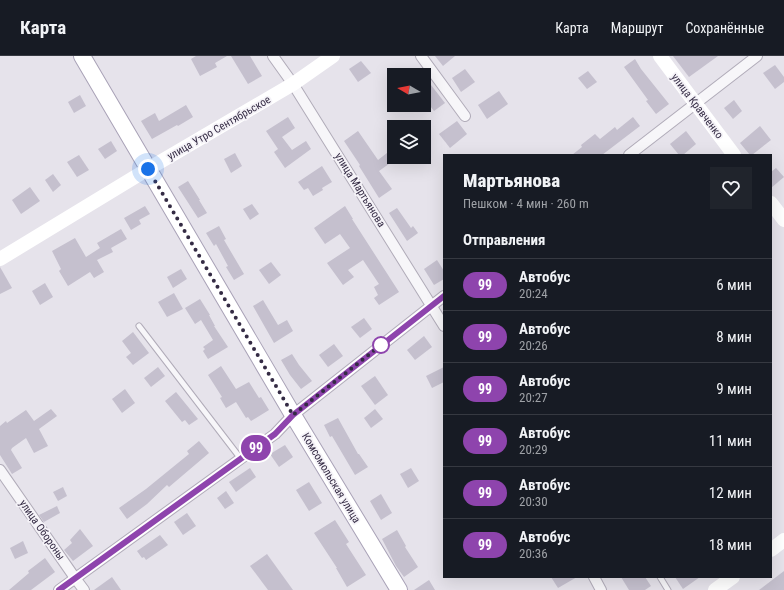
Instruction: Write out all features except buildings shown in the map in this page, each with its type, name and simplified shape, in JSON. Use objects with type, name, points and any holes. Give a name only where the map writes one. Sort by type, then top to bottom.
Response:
[{"type":"main road","name":"Комсомольская улица","points":[[82,56],[293,415],[398,590]]},
{"type":"street","name":"улица Мартьянова","points":[[273,56],[293,84],[443,324]]},
{"type":"street","name":"улица Утро Сентябрьское","points":[[0,259],[148,169],[293,84],[333,56]]},
{"type":"street","points":[[421,56],[465,116]]},
{"type":"street","name":"улица Кравченко","points":[[660,56],[733,154]]},
{"type":"street","points":[[630,154],[757,56]]},
{"type":"street","points":[[772,204],[784,220]]},
{"type":"street","points":[[59,590],[275,434],[293,415],[443,297]]},
{"type":"street","name":"улица Обороны","points":[[0,470],[74,578],[84,590]]},
{"type":"street","points":[[772,549],[784,540]]},
{"type":"street","points":[[595,578],[601,590]]},
{"type":"street","points":[[715,590],[732,578]]},
{"type":"lane","points":[[139,326],[241,459]]},
{"type":"lane","points":[[661,578],[668,590]]},
{"type":"bus line","name":"99","points":[[59,590],[275,434],[293,415],[443,297]]},
{"type":"route","points":[[148,169],[293,415],[381,345]]}]
